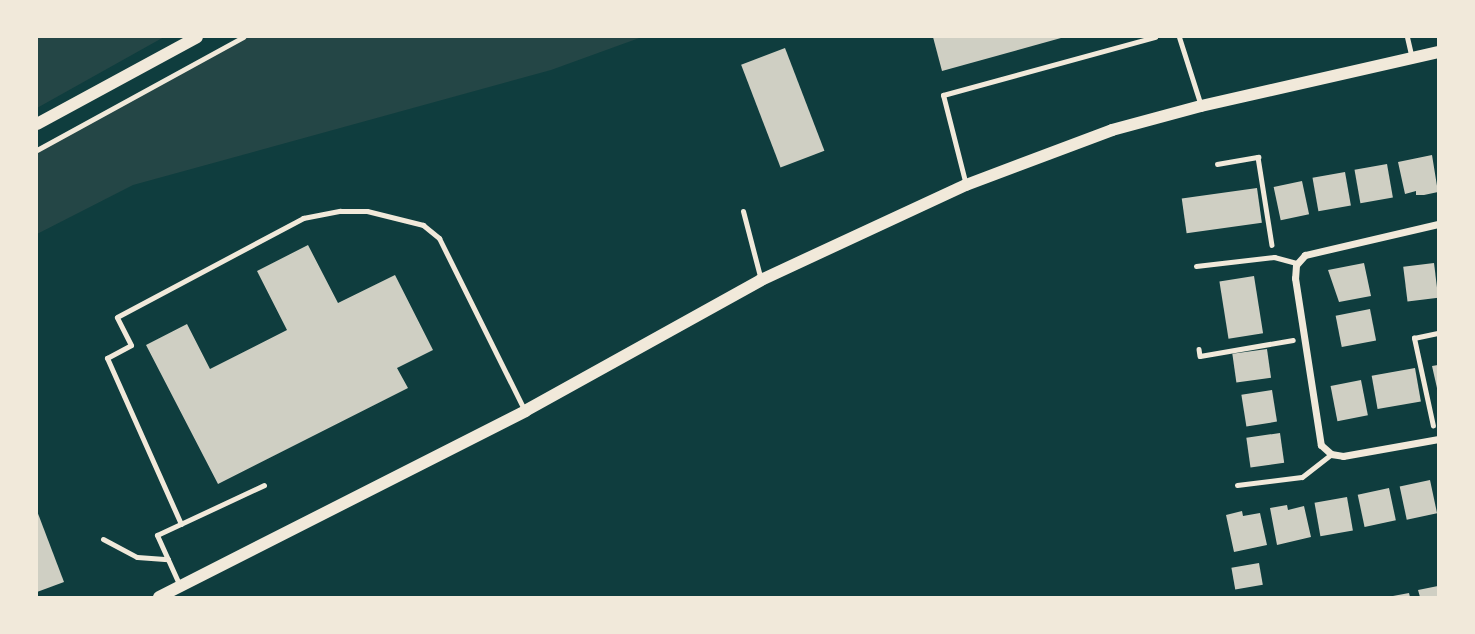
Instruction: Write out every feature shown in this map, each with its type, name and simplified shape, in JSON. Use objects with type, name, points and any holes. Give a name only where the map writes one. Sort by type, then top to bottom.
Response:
[{"type":"street","points":[[37,124],[197,37]]},
{"type":"street","points":[[159,597],[526,411],[761,280],[966,185],[1112,130],[1201,106],[1438,52]]},
{"type":"street","points":[[1437,439],[1343,456],[1331,454],[1321,445],[1295,278],[1297,263],[1305,255],[1438,224]]},
{"type":"lane","points":[[966,185],[943,95],[1155,37]]},
{"type":"lane","points":[[1179,37],[1201,106]]},
{"type":"lane","points":[[1408,37],[1412,58]]},
{"type":"lane","points":[[181,524],[107,358],[131,345],[117,317],[303,218],[340,211],[367,211],[423,225],[439,238],[526,411]]},
{"type":"lane","points":[[743,211],[761,280]]},
{"type":"lane","points":[[1196,266],[1274,257],[1297,263]]},
{"type":"lane","points":[[1237,485],[1302,477],[1331,454]]},
{"type":"lane","points":[[181,588],[157,535],[264,485]]},
{"type":"lane","points":[[103,539],[137,557],[168,559]]},
{"type":"path","points":[[37,150],[243,37]]},
{"type":"path","points":[[1217,164],[1258,157],[1274,257]]},
{"type":"path","points":[[1437,439],[1414,338],[1438,333]]},
{"type":"path","points":[[1199,349],[1200,356],[1304,338]]},
{"type":"shaded area","points":[[37,37],[164,37],[37,108]]},
{"type":"shaded area","points":[[243,37],[642,37],[551,70],[133,185],[37,234],[37,150]]},
{"type":"building","points":[[933,37],[1061,37],[1061,38],[942,71]]},
{"type":"building","points":[[785,48],[824,151],[781,168],[741,65]]},
{"type":"building","points":[[1432,155],[1438,192],[1416,195],[1416,191],[1405,194],[1398,162]]},
{"type":"building","points":[[1387,164],[1393,197],[1360,203],[1355,170]]},
{"type":"building","points":[[1345,172],[1351,205],[1318,211],[1313,178]]},
{"type":"building","points":[[1302,181],[1309,214],[1281,220],[1274,187]]},
{"type":"building","points":[[1257,188],[1262,223],[1187,233],[1182,199]]},
{"type":"building","points":[[308,245],[338,303],[395,275],[433,350],[397,368],[408,388],[218,484],[146,345],[187,324],[210,369],[287,330],[257,271]]},
{"type":"building","points":[[1364,263],[1371,296],[1339,302],[1328,270]]},
{"type":"building","points":[[1434,263],[1438,298],[1407,302],[1403,267]]},
{"type":"building","points":[[1254,276],[1263,333],[1229,339],[1219,281]]},
{"type":"building","points":[[1370,309],[1376,340],[1342,347],[1336,316]]},
{"type":"building","points":[[1267,349],[1271,378],[1236,383],[1232,354]]},
{"type":"building","points":[[1438,365],[1438,388],[1437,388],[1432,366]]},
{"type":"building","points":[[1415,368],[1421,401],[1378,409],[1372,376]]},
{"type":"building","points":[[1361,380],[1368,415],[1337,421],[1331,386]]},
{"type":"building","points":[[1272,390],[1277,422],[1246,426],[1241,395]]},
{"type":"building","points":[[1280,433],[1284,463],[1251,467],[1246,438]]},
{"type":"building","points":[[1430,480],[1437,513],[1407,520],[1400,486]]},
{"type":"building","points":[[1389,488],[1396,520],[1365,527],[1358,495]]},
{"type":"building","points":[[1347,497],[1353,530],[1320,536],[1315,503]]},
{"type":"building","points":[[1287,505],[1288,510],[1304,506],[1311,537],[1277,545],[1270,508]]},
{"type":"building","points":[[37,511],[64,582],[37,592]]},
{"type":"building","points":[[1242,511],[1243,516],[1260,513],[1267,545],[1234,552],[1226,515]]},
{"type":"building","points":[[1259,563],[1263,585],[1235,590],[1231,568]]},
{"type":"building","points":[[1438,586],[1438,597],[1420,597],[1418,590]]},
{"type":"building","points":[[1409,593],[1410,597],[1393,597],[1393,596]]}]
